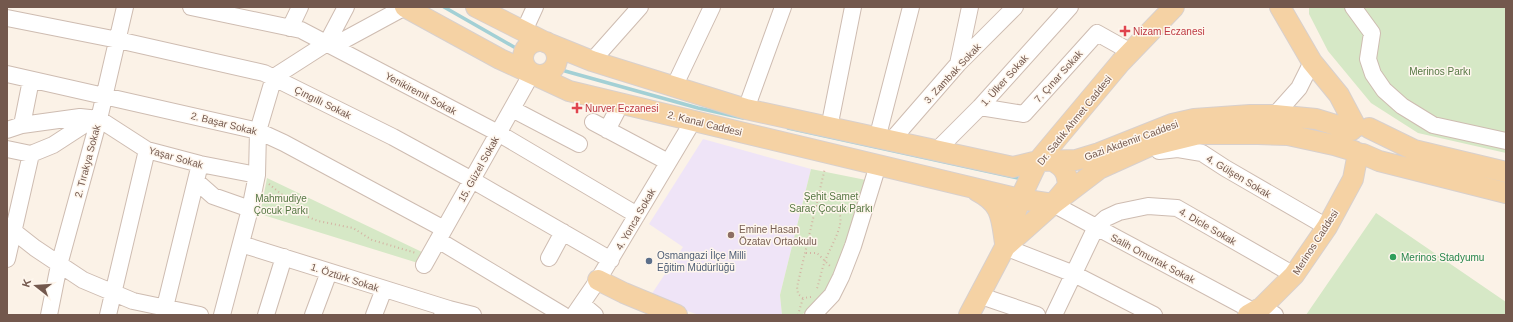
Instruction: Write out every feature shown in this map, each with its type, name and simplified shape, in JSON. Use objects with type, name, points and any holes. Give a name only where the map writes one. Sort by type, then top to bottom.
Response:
[{"type":"main road","name":"2. Kanal Caddesi","points":[[405,7],[500,59],[569,91],[1020,199]]},
{"type":"main road","name":"Dr. Sadık Ahmet Caddesi","points":[[969,315],[1005,247],[1020,199],[1046,161],[1131,52],[1174,7]]},
{"type":"main road","points":[[1280,7],[1312,62],[1339,95],[1360,128],[1414,150],[1506,172]]},
{"type":"main road","points":[[1297,7],[1298,14],[1324,58],[1344,85],[1357,113],[1360,128]]},
{"type":"main road","points":[[480,8],[550,44],[556,54],[553,69],[543,75],[532,73]]},
{"type":"main road","points":[[545,42],[592,61],[746,109],[1013,168],[1046,161],[1062,166],[1067,176],[1068,186],[1053,204],[1005,247]]},
{"type":"main road","name":"Gazi Akdemir Caddesi","points":[[1046,161],[1076,160],[1098,154],[1172,124],[1194,119],[1244,115],[1275,115],[1316,119],[1360,128]]},
{"type":"main road","points":[[1358,153],[1371,150],[1375,143],[1375,134],[1360,128]]},
{"type":"main road","name":"Gazi Akdemir Caddesi","points":[[1053,204],[1099,168],[1150,146],[1201,144],[1258,134],[1288,135],[1334,145],[1358,153]]},
{"type":"main road","points":[[1358,153],[1379,161],[1506,193]]},
{"type":"main road","name":"Merinos Caddesi","points":[[1260,312],[1294,275],[1327,227],[1353,179],[1358,153]]},
{"type":"main road","points":[[966,185],[992,201],[999,210],[1005,247]]},
{"type":"main road","points":[[1020,199],[1053,204]]},
{"type":"main road","points":[[598,280],[624,293],[677,315]]},
{"type":"street","name":"2. Tırakya Sokak","points":[[49,315],[59,265],[96,119],[105,95],[125,7]]},
{"type":"street","name":"Yenikiremit Sokak","points":[[191,7],[250,13],[290,28],[301,30],[498,133],[637,215]]},
{"type":"street","points":[[290,28],[300,7]]},
{"type":"street","points":[[330,45],[346,7]]},
{"type":"street","points":[[222,315],[250,209],[257,175],[258,131],[274,77],[330,45],[405,7]]},
{"type":"street","points":[[524,31],[535,7]]},
{"type":"street","points":[[592,61],[640,7]]},
{"type":"street","points":[[674,87],[712,7]]},
{"type":"street","points":[[746,109],[783,7]]},
{"type":"street","points":[[829,128],[854,7]]},
{"type":"street","points":[[884,140],[911,7]]},
{"type":"street","points":[[958,64],[970,7]]},
{"type":"street","name":"3. Zambak Sokak","points":[[884,140],[1016,7]]},
{"type":"street","name":"1. Ülker Sokak","points":[[936,151],[980,107],[1070,7]]},
{"type":"street","points":[[1353,7],[1372,33],[1368,59],[1373,74],[1384,90],[1402,106],[1433,125],[1506,141]]},
{"type":"street","name":"Çıngıllı Sokak","points":[[7,18],[118,40],[264,73],[274,77],[393,136],[611,260]]},
{"type":"street","name":"7. Çınar Sokak","points":[[980,107],[1024,114],[1096,33],[1131,52]]},
{"type":"street","points":[[1275,115],[1299,88],[1312,62]]},
{"type":"street","name":"15. Güzel Sokak","points":[[426,261],[532,73]]},
{"type":"street","name":"2. Başar Sokak","points":[[7,74],[105,95],[258,131],[284,143],[441,234],[562,315]]},
{"type":"street","points":[[14,127],[32,80]]},
{"type":"street","points":[[621,103],[600,126],[668,162]]},
{"type":"street","points":[[512,109],[578,144]]},
{"type":"street","name":"Yaşar Sokak","points":[[14,127],[80,117],[96,119],[147,150],[200,164],[257,175]]},
{"type":"street","points":[[7,149],[31,154],[54,145],[96,119]]},
{"type":"street","name":"4. Yonca Sokak","points":[[578,309],[611,260],[693,120]]},
{"type":"street","name":"4. Gülşen Sokak","points":[[1201,144],[1225,168],[1327,227]]},
{"type":"street","points":[[108,315],[147,150]]},
{"type":"street","points":[[7,259],[10,228],[31,154]]},
{"type":"street","points":[[165,307],[200,164]]},
{"type":"street","points":[[813,315],[832,295],[840,277],[855,239],[878,165]]},
{"type":"street","name":"Yaşar Sokak","points":[[196,180],[213,196],[250,209]]},
{"type":"street","name":"Salih Omurtak Sokak","points":[[1053,204],[1260,312]]},
{"type":"street","name":"4. Dicle Sokak","points":[[1096,227],[1106,218],[1119,212],[1148,206],[1177,208],[1294,275]]},
{"type":"street","points":[[1054,315],[1096,227]]},
{"type":"street","points":[[10,228],[59,265],[82,280],[112,293],[136,308],[165,307],[200,315]]},
{"type":"street","points":[[549,258],[564,232]]},
{"type":"street","name":"1. Öztürk Sokak","points":[[241,244],[384,289],[446,312],[473,315]]},
{"type":"street","points":[[1005,247],[1074,274],[1154,315]]},
{"type":"street","points":[[266,315],[284,257]]},
{"type":"street","points":[[312,315],[329,272]]},
{"type":"street","points":[[374,315],[384,289]]},
{"type":"street","points":[[978,296],[1037,315]]},
{"type":"street","points":[[578,309],[595,315]]},
{"type":"path","points":[[814,296],[803,298],[798,294],[797,287],[829,153]]},
{"type":"path","points":[[257,175],[282,194],[294,200],[308,217],[318,221],[353,228],[372,240],[426,261]]},
{"type":"path","points":[[816,206],[833,206],[837,209],[841,217],[840,228],[825,261],[817,289]]},
{"type":"path","points":[[805,254],[817,253],[825,261]]},
{"type":"path","points":[[798,315],[803,298]]},
{"type":"shaded area","name":"Emine Hasan Özatav Ortaokulu","points":[[703,139],[811,169],[780,295],[782,315],[699,315],[649,298],[683,247],[649,224]]},
{"type":"green space","name":"Merinos Parkı","points":[[1309,7],[1506,7],[1506,153],[1418,133],[1371,103],[1328,51],[1309,14]]},
{"type":"green space","name":"Şehit Samet Saraç Çocuk Parkı","points":[[811,169],[866,180],[846,243],[827,291],[802,315],[782,315],[780,295]]},
{"type":"green space","name":"Mahmudiye Çocuk Parkı","points":[[267,178],[422,252],[418,263],[260,214]]},
{"type":"green space","name":"Merinos Stadyumu","points":[[1376,213],[1506,302],[1506,315],[1306,315]]},
{"type":"waterway","points":[[444,7],[514,47]]},
{"type":"waterway","points":[[565,71],[698,108],[743,118]]},
{"type":"waterway","points":[[788,128],[1018,178]]},
{"type":"place","name":"Nizam Eczanesi","points":[[1125,31]]},
{"type":"place","name":"Nurver Eczanesi","points":[[577,108]]},
{"type":"place","name":"Emine Hasan Özatav Ortaokulu","points":[[731,235]]},
{"type":"place","name":"Merinos Stadyumu","points":[[1393,257]]},
{"type":"place","name":"Osmangazi İlçe Milli Eğitim Müdürlüğü","points":[[649,261]]}]
